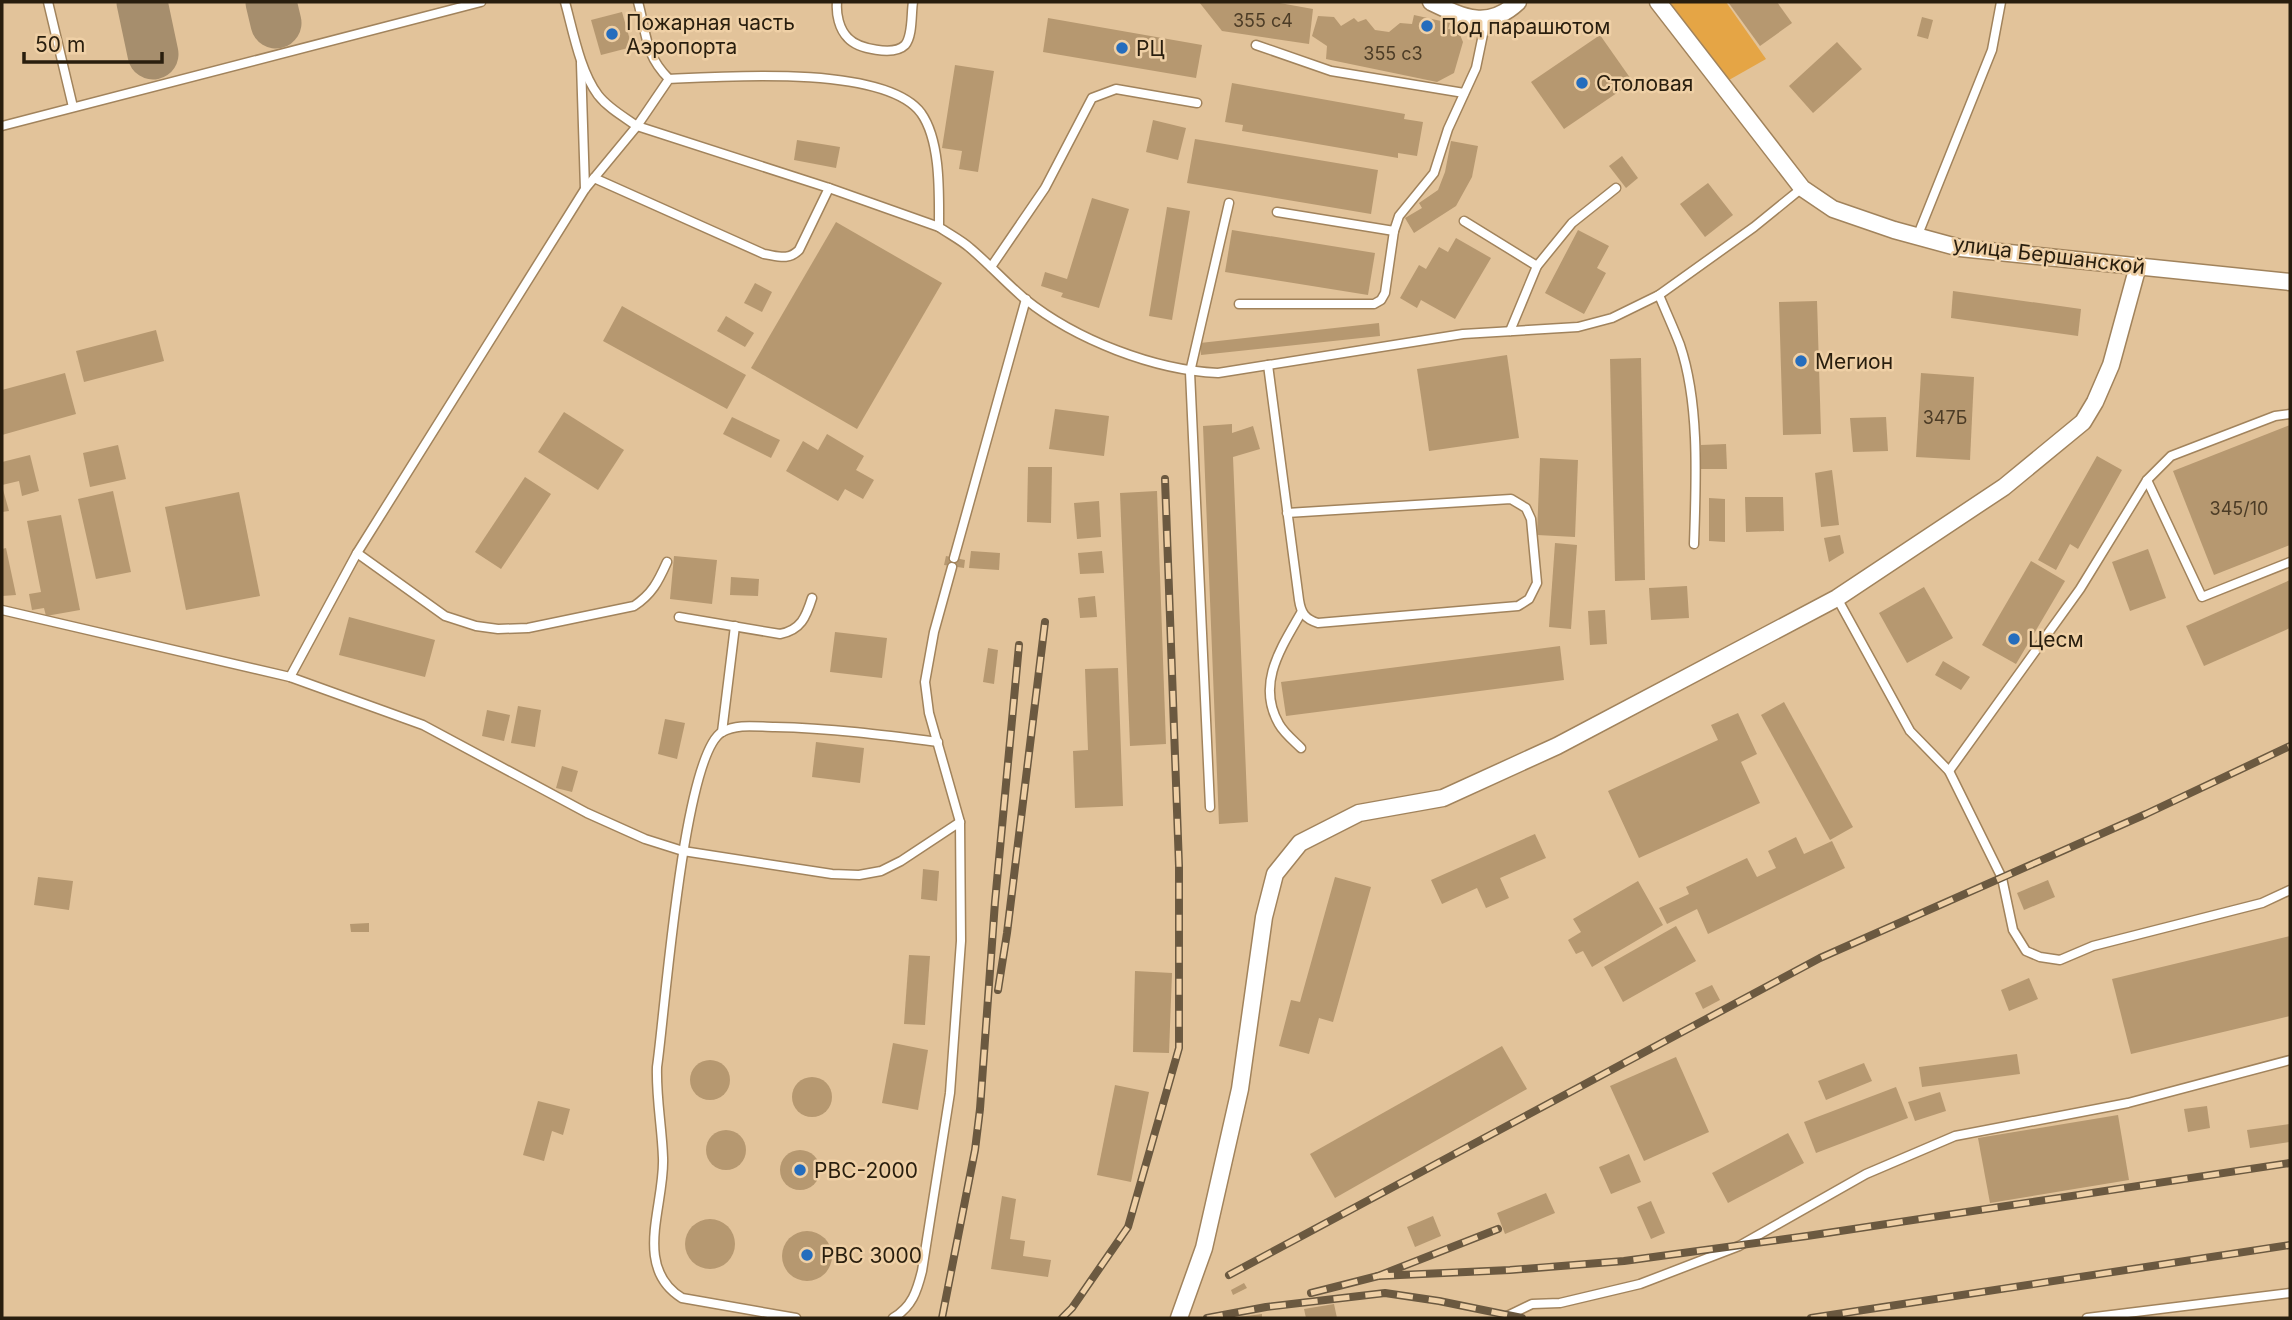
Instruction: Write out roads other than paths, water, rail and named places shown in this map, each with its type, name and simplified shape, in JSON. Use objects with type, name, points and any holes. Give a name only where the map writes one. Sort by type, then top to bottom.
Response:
[{"type":"street","points":[[1431,2],[1468,17],[1486,20],[1506,13],[1518,2]]},
{"type":"street","name":"улица Бершанской","points":[[1658,2],[1801,188],[1833,209],[1960,248],[2290,282]]},
{"type":"street","points":[[1179,1318],[1204,1248],[1240,1090],[1264,917],[1275,874],[1300,843],[1359,813],[1443,798],[1557,746],[1838,598],[2004,487],[2083,422],[2111,365],[2138,266]]},
{"type":"lane","points":[[48,2],[73,107]]},
{"type":"lane","points":[[2,126],[481,2]]},
{"type":"lane","points":[[565,2],[581,60],[598,95],[637,126],[939,227],[968,246],[1026,299],[1056,320],[1092,340],[1145,360],[1190,372],[1218,373],[1463,334],[1578,327],[1612,318],[1659,295],[1754,227],[1801,188]]},
{"type":"lane","points":[[638,2],[646,43],[655,65],[669,79],[730,76],[839,79],[875,86],[904,96],[920,112],[929,128],[938,178],[939,227]]},
{"type":"lane","points":[[837,2],[838,17],[848,38],[855,44],[887,52],[904,47],[908,41],[913,2]]},
{"type":"lane","points":[[1917,236],[1992,50],[2001,2]]},
{"type":"lane","points":[[1239,304],[1374,304],[1381,300],[1385,293],[1394,230],[1399,216],[1434,173],[1448,129],[1476,68],[1486,20]]},
{"type":"lane","points":[[1256,45],[1331,71],[1464,93]]},
{"type":"lane","points":[[581,60],[585,189]]},
{"type":"lane","points":[[290,677],[357,554],[585,189],[637,126],[669,79]]},
{"type":"lane","points":[[991,267],[1045,188],[1092,98],[1116,89],[1197,103]]},
{"type":"lane","points":[[594,178],[764,254],[786,258],[799,250],[829,188]]},
{"type":"lane","points":[[1510,331],[1537,265],[1572,223],[1616,188]]},
{"type":"lane","points":[[1210,807],[1190,372],[1230,203]]},
{"type":"lane","points":[[1277,212],[1394,230]]},
{"type":"lane","points":[[1464,220],[1537,265]]},
{"type":"lane","points":[[1659,295],[1680,347],[1689,389],[1696,476],[1694,544]]},
{"type":"lane","points":[[893,1318],[910,1305],[922,1271],[950,1093],[961,941],[960,822],[929,713],[925,682],[934,632],[1026,299]]},
{"type":"lane","points":[[1268,365],[1301,613],[1273,667],[1268,689],[1280,727],[1301,748]]},
{"type":"lane","points":[[1950,771],[2080,589],[2147,480],[2171,456],[2275,416],[2290,414]]},
{"type":"lane","points":[[2147,480],[2202,597],[2290,562]]},
{"type":"lane","points":[[1287,513],[1511,499],[1526,508],[1531,519],[1537,583],[1529,599],[1518,606],[1318,623],[1301,613]]},
{"type":"lane","points":[[357,554],[445,616],[476,626],[498,629],[528,628],[634,606],[656,588],[667,562]]},
{"type":"lane","points":[[679,617],[780,634],[800,626],[807,615],[812,598]]},
{"type":"lane","points":[[1838,598],[1909,731],[1950,771],[2002,878],[2013,930],[2025,951],[2060,960],[2093,946],[2262,904],[2290,890]]},
{"type":"lane","points":[[2,610],[290,677],[423,725],[587,813],[645,839],[683,851],[797,870],[859,875],[881,871],[901,861],[960,822]]},
{"type":"lane","points":[[722,732],[735,626]]},
{"type":"lane","points":[[796,1318],[682,1298],[671,1291],[662,1280],[654,1258],[663,1160],[656,1095],[657,1067],[683,851],[702,769],[712,742],[722,732],[740,726],[824,728],[938,742]]},
{"type":"lane","points":[[1503,1318],[1532,1304],[1560,1304],[1640,1284],[1740,1246],[1866,1174],[1955,1136],[2128,1103],[2290,1060]]},
{"type":"lane","points":[[2087,1318],[2290,1293]]},
{"type":"railway","points":[[1062,1318],[1072,1308],[1128,1227],[1179,1048],[1179,866],[1165,479]]},
{"type":"railway","points":[[998,990],[1045,622]]},
{"type":"railway","points":[[942,1318],[975,1150],[980,1109],[995,902],[1019,645]]},
{"type":"railway","points":[[1229,1275],[1820,958],[2146,814],[2290,746]]},
{"type":"railway","points":[[1378,1276],[1624,1261],[2290,1163]]},
{"type":"railway","points":[[1311,1293],[1378,1276],[1498,1229]]},
{"type":"railway","points":[[1811,1318],[2290,1245]]},
{"type":"railway","points":[[1207,1318],[1266,1307],[1385,1293],[1522,1318]]},
{"type":"place","name":"Под парашютом","points":[[1427,26]]},
{"type":"place","name":"Пожарная часть Аэропорта","points":[[612,34]]},
{"type":"place","name":"РЦ","points":[[1122,48]]},
{"type":"place","name":"Столовая","points":[[1582,83]]},
{"type":"place","name":"Мегион","points":[[1801,361]]},
{"type":"place","name":"Цесм","points":[[2014,639]]},
{"type":"place","name":"РВС-2000","points":[[800,1170]]},
{"type":"place","name":"РВС 3000","points":[[807,1255]]}]
